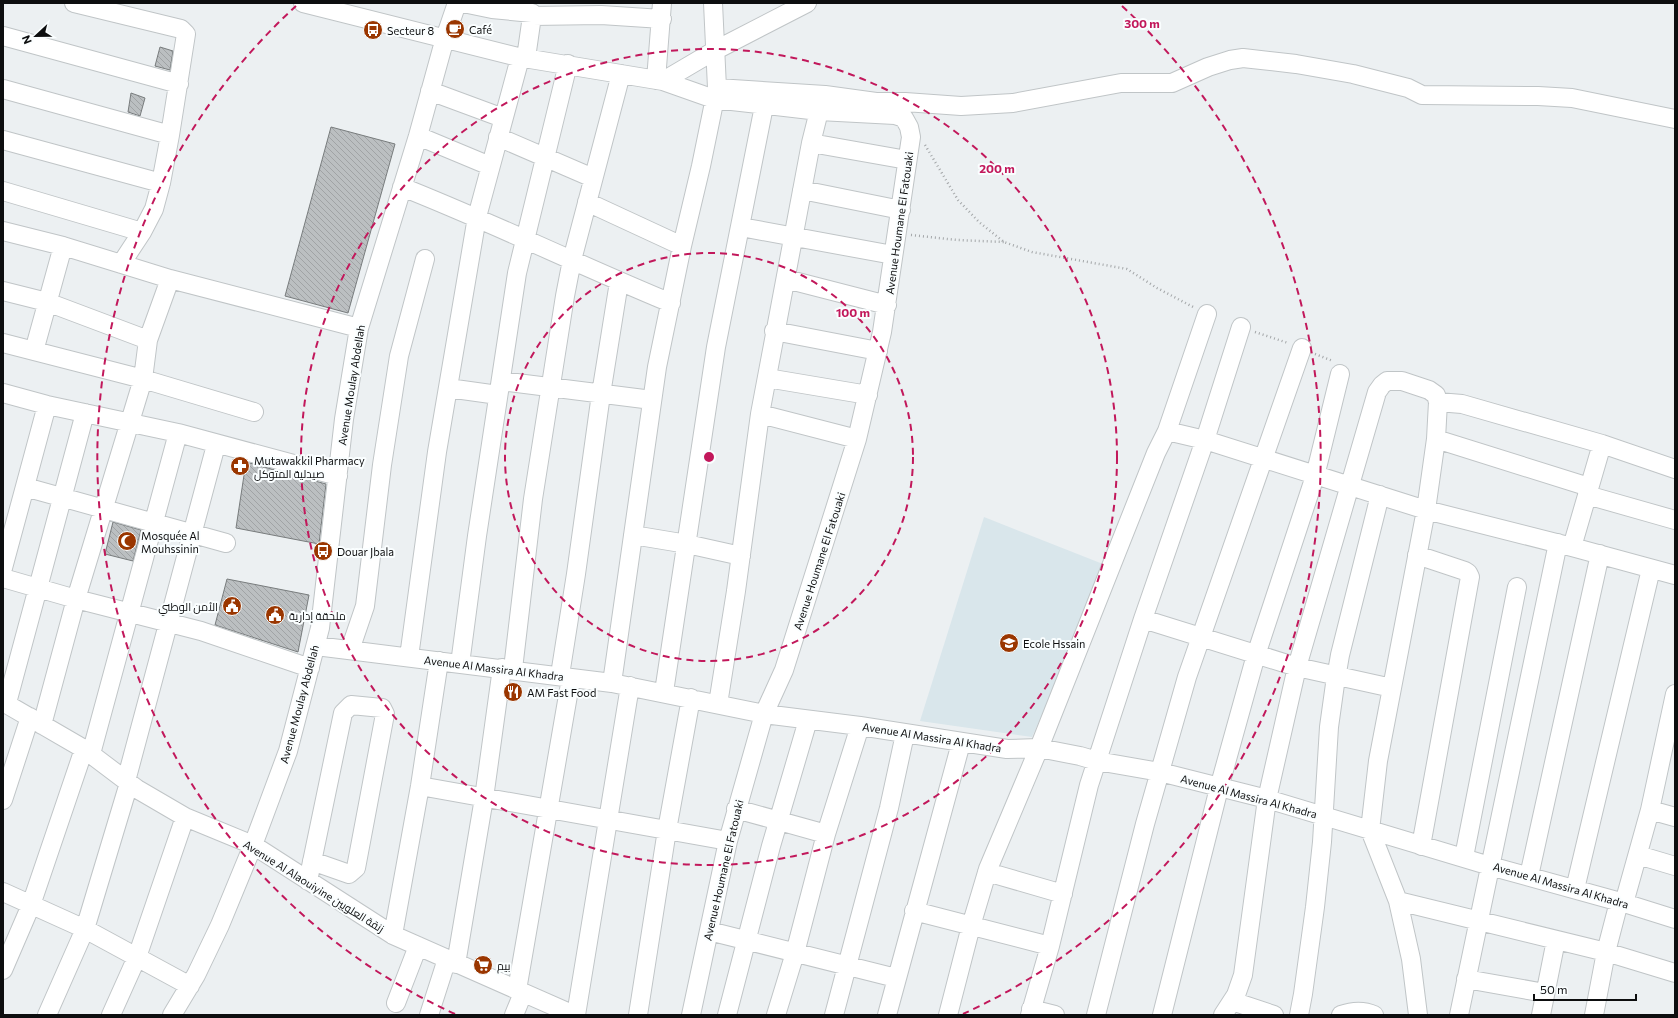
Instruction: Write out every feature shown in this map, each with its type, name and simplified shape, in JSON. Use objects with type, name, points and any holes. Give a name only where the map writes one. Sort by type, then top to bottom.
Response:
[{"type":"street","points":[[74,3],[184,31],[187,37],[161,183],[154,209],[142,232],[121,264]]},
{"type":"street","points":[[302,3],[523,58],[568,64],[659,80],[764,106],[819,111],[887,114],[904,118],[910,131]]},
{"type":"street","name":"Avenue Moulay Abdellah","points":[[172,1015],[190,986],[220,925],[253,846],[288,750],[316,646],[325,592],[344,419],[359,328],[418,136],[445,38],[457,3]]},
{"type":"street","points":[[463,3],[492,9],[533,11],[557,9],[662,11],[659,80]]},
{"type":"street","points":[[612,683],[652,400],[682,246],[701,166],[715,94],[713,3]]},
{"type":"street","points":[[659,80],[807,3]]},
{"type":"street","points":[[409,657],[448,388],[477,217],[503,118],[523,58],[533,11]]},
{"type":"street","points":[[3,36],[179,84]]},
{"type":"street","points":[[715,94],[825,95],[876,102],[905,102],[961,106],[1013,103],[1121,83],[1172,84],[1208,67],[1230,60],[1243,58],[1296,64],[1353,74],[1408,88],[1422,95],[1538,96],[1572,98],[1675,119]]},
{"type":"street","points":[[460,664],[478,529],[509,322],[525,239],[568,64]]},
{"type":"street","points":[[429,1015],[452,961],[508,669],[550,387],[572,260],[620,74]]},
{"type":"street","points":[[3,89],[170,135]]},
{"type":"street","points":[[430,91],[503,118]]},
{"type":"street","points":[[664,692],[715,355],[764,106]]},
{"type":"street","points":[[718,704],[741,556],[760,414],[774,331],[786,279],[811,144],[819,111]]},
{"type":"street","name":"Avenue Houmane El Fatouaki","points":[[691,1015],[736,809],[764,714],[784,670],[857,439],[868,395],[887,305],[896,233],[901,210],[911,138],[910,131]]},
{"type":"street","points":[[418,136],[490,166]]},
{"type":"street","points":[[498,137],[593,178]]},
{"type":"street","points":[[3,140],[161,183]]},
{"type":"street","points":[[811,144],[907,160]]},
{"type":"street","points":[[402,187],[477,217],[619,282],[671,303]]},
{"type":"street","points":[[802,190],[901,210]]},
{"type":"street","points":[[3,191],[142,232]]},
{"type":"street","points":[[587,202],[682,246]]},
{"type":"street","points":[[741,227],[893,255]]},
{"type":"street","points":[[3,231],[63,246],[170,279],[359,328]]},
{"type":"street","points":[[34,351],[63,246]]},
{"type":"street","points":[[350,650],[365,606],[382,465],[399,356],[425,259]]},
{"type":"street","points":[[3,800],[36,721],[76,599],[143,379],[148,340],[170,279]]},
{"type":"street","points":[[786,279],[887,305]]},
{"type":"street","points":[[514,1015],[520,991],[549,810],[576,574],[601,394],[619,282]]},
{"type":"street","points":[[3,291],[47,302],[148,340]]},
{"type":"street","points":[[948,1015],[970,926],[987,872],[1039,748],[1156,453],[1167,431],[1207,314]]},
{"type":"street","points":[[1054,1015],[1030,1012],[1064,894],[1089,785],[1143,619],[1206,440],[1242,327]]},
{"type":"street","points":[[774,331],[878,351]]},
{"type":"street","points":[[3,343],[143,379],[254,412]]},
{"type":"street","points":[[1096,1015],[1160,772],[1187,677],[1302,348]]},
{"type":"street","points":[[1162,1015],[1219,788],[1256,655],[1315,476],[1340,374]]},
{"type":"street","points":[[767,378],[868,395]]},
{"type":"street","points":[[1274,1015],[1228,1008],[1243,976],[1267,799],[1297,667],[1377,392],[1382,385],[1394,380],[1422,387],[1433,392],[1438,402],[1436,439],[1426,510],[1378,761],[1370,830],[1398,901],[1411,959],[1418,1015]]},
{"type":"street","points":[[448,388],[550,387],[652,400]]},
{"type":"street","points":[[3,393],[47,405],[178,433],[216,445],[338,476]]},
{"type":"street","points":[[1438,402],[1462,404],[1602,444],[1675,469]]},
{"type":"street","points":[[3,568],[47,405]]},
{"type":"street","points":[[5,703],[85,413]]},
{"type":"street","points":[[760,414],[857,439]]},
{"type":"street","points":[[1167,431],[1206,440],[1315,476],[1350,485],[1426,510],[1600,554],[1675,575]]},
{"type":"street","points":[[3,970],[31,905],[87,752],[129,613],[178,433]]},
{"type":"street","points":[[1436,439],[1675,520]]},
{"type":"street","points":[[1459,1015],[1490,866],[1565,545],[1588,491],[1602,444]]},
{"type":"street","points":[[47,1015],[85,929],[127,782],[168,622],[216,445]]},
{"type":"street","points":[[24,487],[226,543]]},
{"type":"street","points":[[1299,1015],[1309,955],[1324,817],[1329,728],[1337,676],[1342,648],[1380,495]]},
{"type":"street","points":[[632,535],[687,544],[741,556]]},
{"type":"street","points":[[1529,876],[1600,554]]},
{"type":"street","points":[[1417,555],[1470,574],[1421,846]]},
{"type":"street","points":[[1576,889],[1651,568]]},
{"type":"street","points":[[3,578],[76,599],[201,631],[310,668]]},
{"type":"street","points":[[1464,858],[1517,587]]},
{"type":"street","points":[[1143,619],[1297,667],[1392,688]]},
{"type":"street","name":"Avenue Al Massira Al Khadra","points":[[316,646],[612,683],[664,692],[764,714],[860,726],[1007,749],[1039,748],[1080,756],[1096,761],[1160,772],[1267,799],[1421,846],[1622,902],[1675,919]]},
{"type":"street","points":[[393,936],[420,786],[439,661]]},
{"type":"street","points":[[575,1015],[609,820],[630,686]]},
{"type":"street","points":[[1594,1015],[1606,952],[1638,855],[1650,810],[1668,765],[1675,694]]},
{"type":"street","points":[[638,1015],[667,830],[691,698]]},
{"type":"street","name":"Avenue Al Alaouiyine زنقة العلويين","points":[[5,703],[87,752],[127,782],[185,817],[253,846],[393,936],[575,1015]]},
{"type":"street","points":[[308,881],[312,861],[343,713],[351,705],[382,708],[385,714],[356,868],[349,874],[312,861]]},
{"type":"street","points":[[727,1015],[745,941],[808,720]]},
{"type":"street","points":[[776,1015],[795,953],[826,834],[860,726]]},
{"type":"street","points":[[834,1015],[889,808],[905,734]]},
{"type":"street","points":[[887,1015],[914,911],[961,743]]},
{"type":"street","points":[[420,786],[728,841]]},
{"type":"street","points":[[736,809],[826,834]]},
{"type":"street","points":[[1650,810],[1675,817]]},
{"type":"street","points":[[111,1015],[137,957],[185,817]]},
{"type":"street","points":[[1638,855],[1675,866]]},
{"type":"street","points":[[987,872],[1064,894]]},
{"type":"street","points":[[3,892],[85,929],[190,986]]},
{"type":"street","points":[[1398,901],[1606,952],[1675,974]]},
{"type":"street","points":[[914,911],[1050,946]]},
{"type":"street","points":[[709,931],[896,978]]},
{"type":"street","points":[[1542,1015],[1556,940]]},
{"type":"street","points":[[396,1003],[418,946]]},
{"type":"street","points":[[1466,979],[1545,993]]},
{"type":"street","points":[[1341,1015],[1351,1011],[1361,1011],[1374,1015]]},
{"type":"path","points":[[910,131],[922,138],[958,200],[979,222],[1004,242]]},
{"type":"path","points":[[896,233],[957,240],[1004,242],[1032,252],[1127,268],[1157,288],[1207,314]]},
{"type":"path","points":[[1242,327],[1302,348],[1337,363],[1340,374]]},
{"type":"shaded area","name":"Ecole Hssain","points":[[984,517],[1108,566],[1032,737],[920,721]]},
{"type":"building","points":[[160,47],[173,51],[170,70],[155,66]]},
{"type":"building","points":[[131,93],[145,98],[140,116],[128,112]]},
{"type":"building","points":[[331,127],[395,144],[348,313],[285,296]]},
{"type":"building","points":[[246,462],[326,484],[319,544],[236,528]]},
{"type":"building","name":"Mosquée Al Mouhssinin","points":[[113,522],[141,530],[133,561],[105,554]]},
{"type":"building","name":"ملحقة إدارية","points":[[227,579],[309,595],[298,652],[215,625]]},
{"type":"place","name":"Café","points":[[455,29]]},
{"type":"place","name":"Secteur 8","points":[[373,30]]},
{"type":"place","name":"Mutawakkil Pharmacy صيدلية المتوكل","points":[[240,466]]},
{"type":"place","name":"Mosquée Al Mouhssinin","points":[[127,541]]},
{"type":"place","name":"Douar Jbala","points":[[323,551]]},
{"type":"place","name":"الأمن الوطني","points":[[232,606]]},
{"type":"place","name":"ملحقة إدارية","points":[[275,615]]},
{"type":"place","name":"Ecole Hssain","points":[[1009,643]]},
{"type":"place","name":"AM Fast Food","points":[[513,692]]},
{"type":"place","name":"بيم","points":[[483,965]]}]
